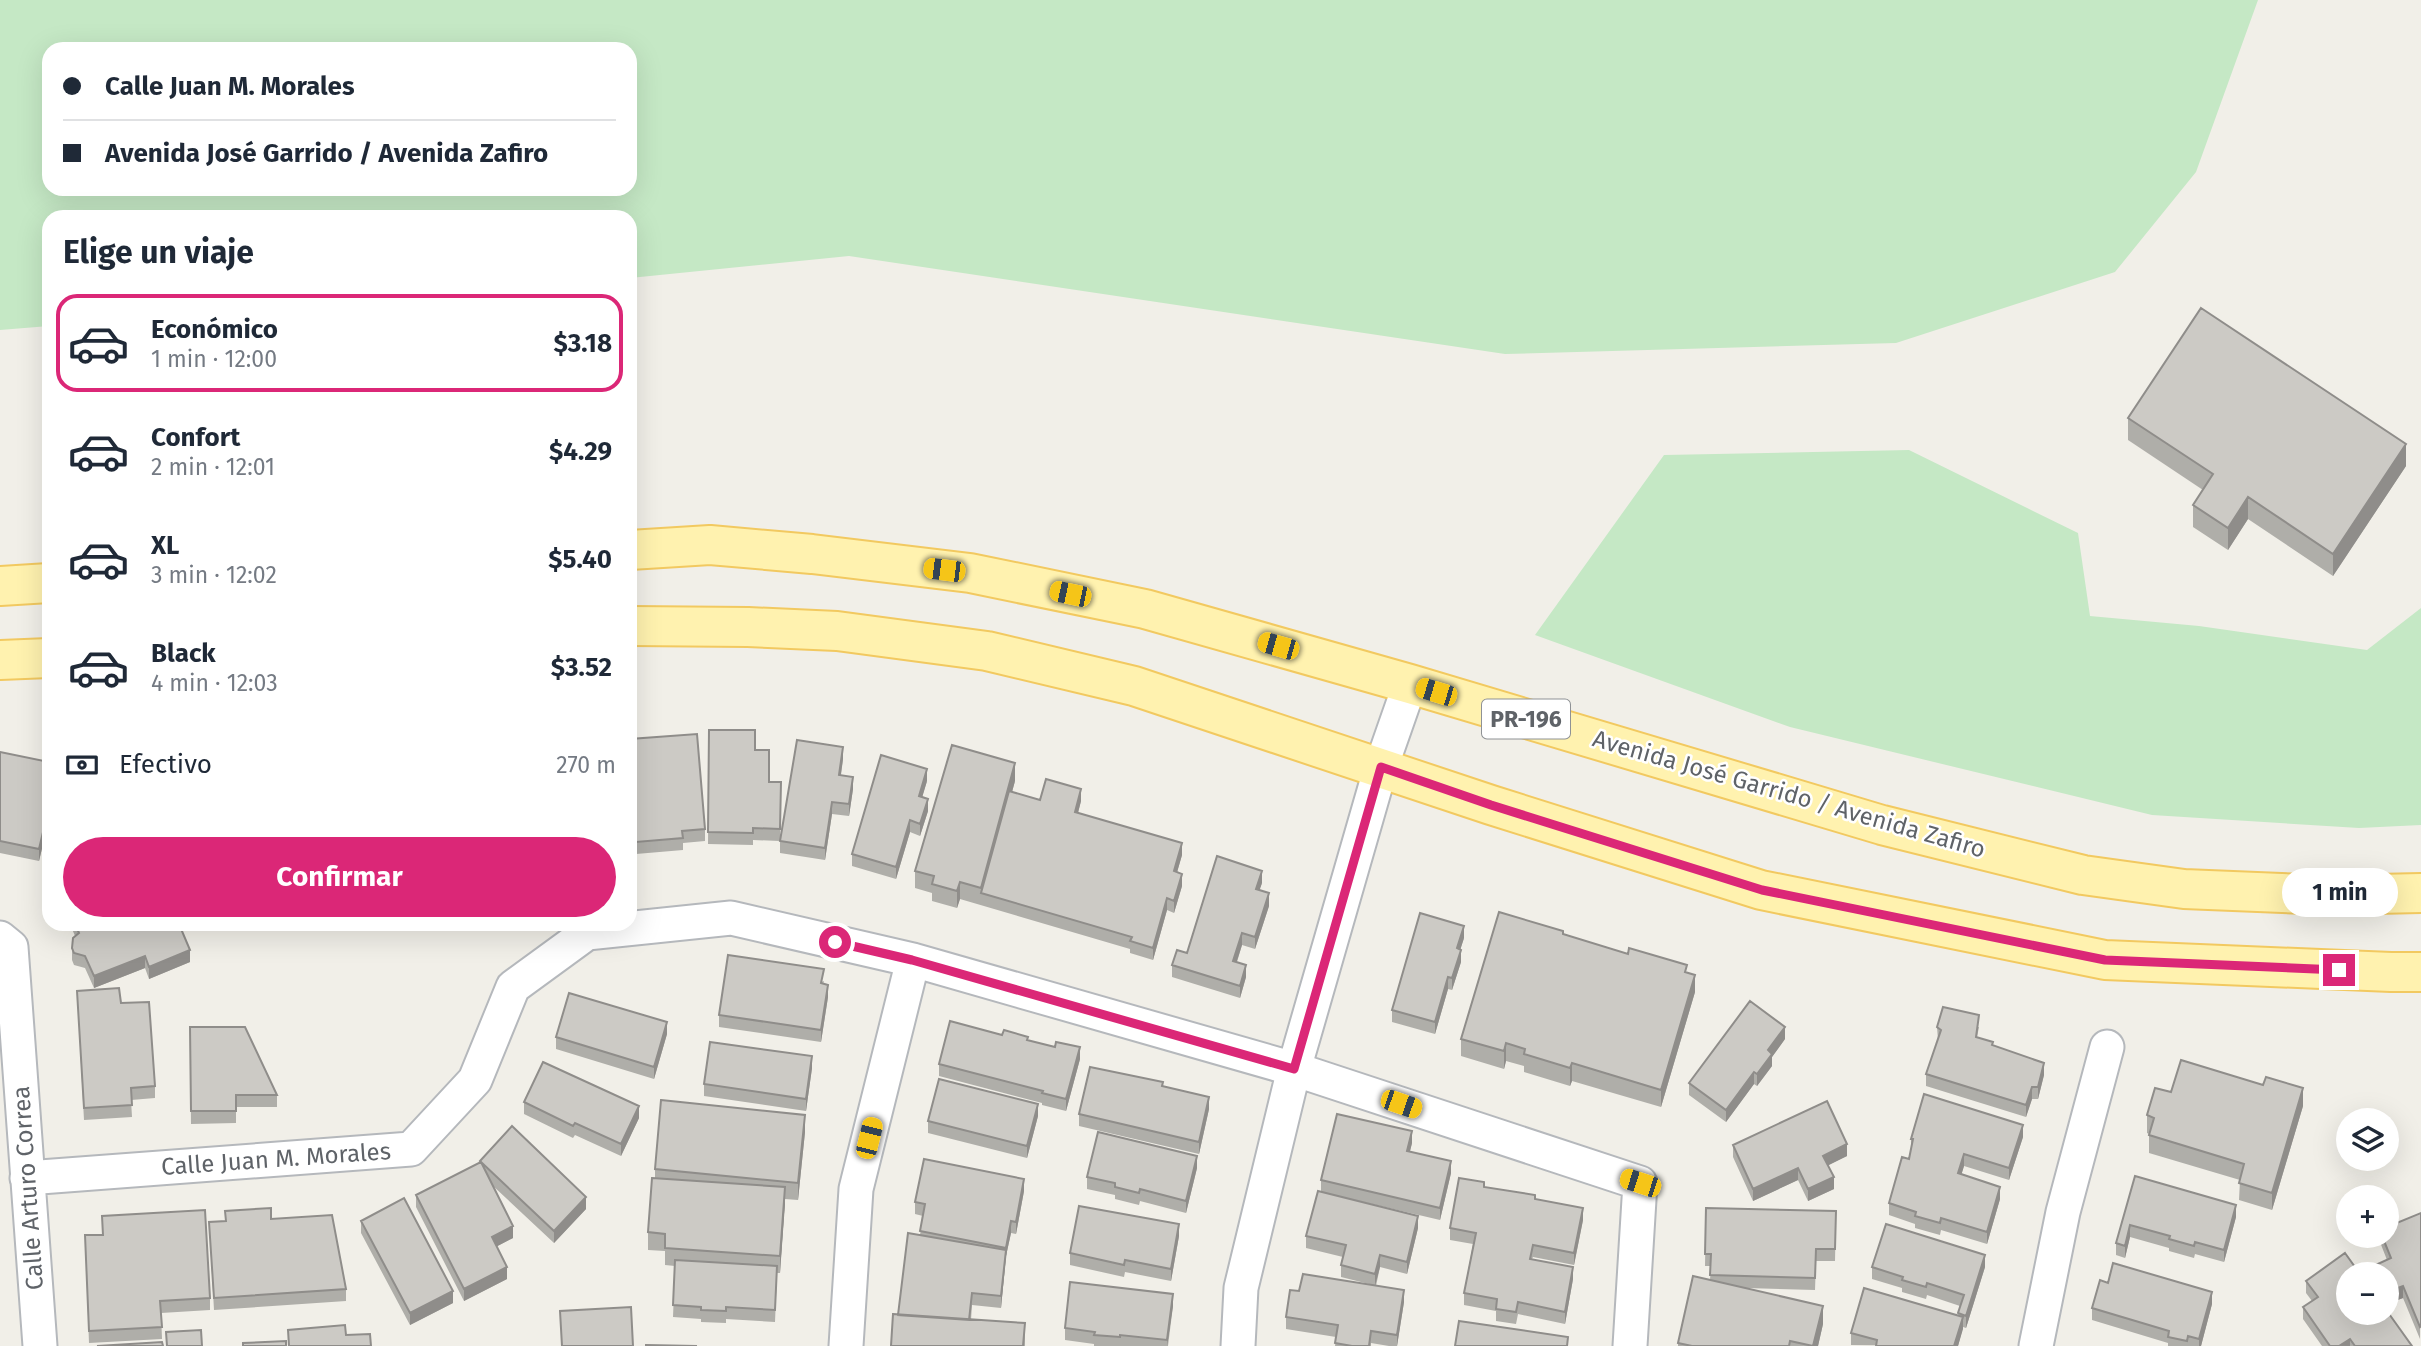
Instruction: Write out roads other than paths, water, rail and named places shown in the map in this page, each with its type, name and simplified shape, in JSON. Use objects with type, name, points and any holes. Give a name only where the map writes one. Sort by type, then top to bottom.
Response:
[{"type":"main road","name":"Avenida José Garrido / Avenida Zafiro","points":[[637,550],[710,545],[812,554],[970,573],[1145,609],[1409,684],[1882,825],[2083,875],[2184,889],[2331,895],[2421,893]]},
{"type":"main road","points":[[0,586],[42,583]]},
{"type":"main road","points":[[637,626],[837,631],[987,651],[1135,686],[1491,805],[1762,890],[2105,960],[2421,971]]},
{"type":"main road","points":[[0,660],[42,658]]},
{"type":"street","points":[[1238,1346],[1241,1288],[1294,1069],[1381,767],[1409,684]]},
{"type":"street","name":"Calle Juan M. Morales","points":[[637,928],[732,918],[912,960],[1294,1069],[1640,1183],[1630,1346]]},
{"type":"street","name":"Calle Juan M. Morales","points":[[27,1178],[411,1149],[475,1080],[513,987],[587,933],[606,931]]},
{"type":"street","name":"Calle Arturo Correa","points":[[6,942],[40,1346]]},
{"type":"street","points":[[846,1346],[856,1189],[912,960]]},
{"type":"street","points":[[2036,1346],[2063,1212],[2107,1046]]}]
